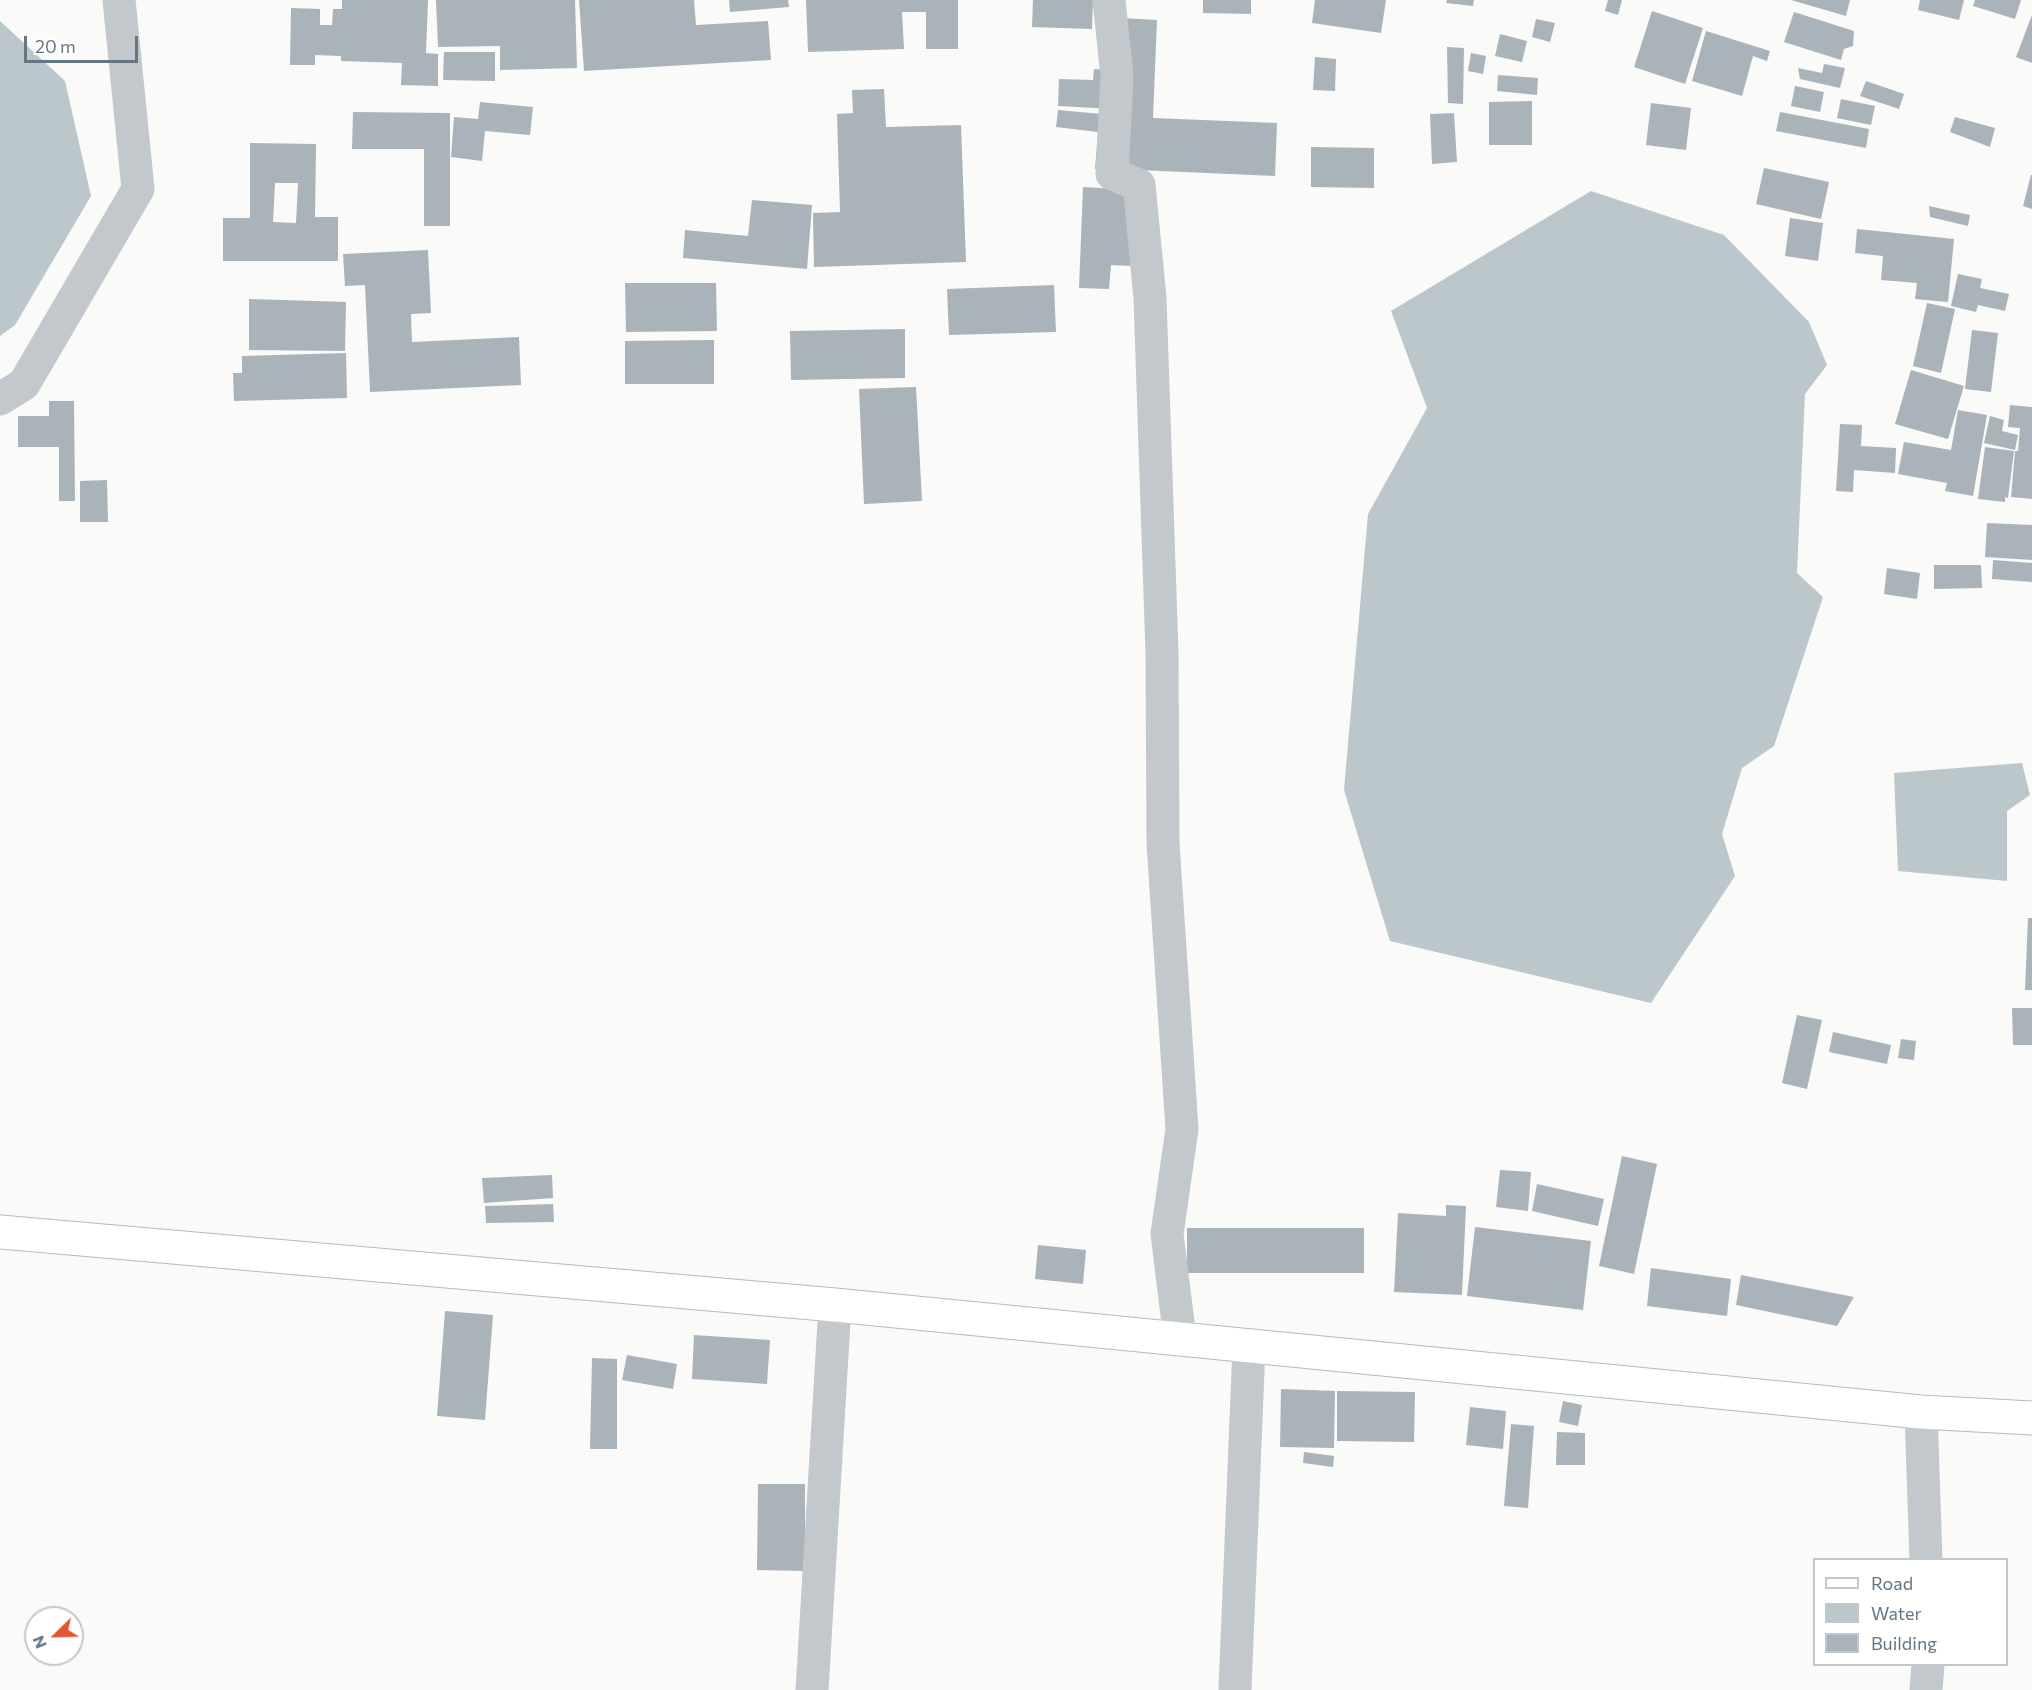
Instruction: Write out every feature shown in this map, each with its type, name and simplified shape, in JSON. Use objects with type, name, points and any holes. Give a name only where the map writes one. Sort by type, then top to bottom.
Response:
[{"type":"main road","points":[[0,1232],[835,1305],[1921,1412],[2032,1418]]},
{"type":"street","points":[[0,399],[24,384],[138,189],[119,0]]},
{"type":"street","points":[[1109,0],[1117,76],[1112,174],[1139,185],[1150,298],[1162,653],[1163,843],[1182,1129],[1167,1234],[1179,1339]]},
{"type":"street","points":[[812,1690],[835,1305]]},
{"type":"street","points":[[1235,1690],[1249,1346]]},
{"type":"street","points":[[1921,1412],[1926,1558]]},
{"type":"street","points":[[1926,1690],[1928,1666]]},
{"type":"water","points":[[0,21],[65,81],[91,196],[15,325],[0,336]]},
{"type":"water","points":[[1591,191],[1724,235],[1809,322],[1827,365],[1805,394],[1797,573],[1823,597],[1774,746],[1742,768],[1722,834],[1735,876],[1651,1003],[1390,941],[1344,790],[1368,514],[1427,408],[1391,311]]},
{"type":"water","points":[[2022,763],[2030,795],[2007,811],[2007,881],[1898,871],[1894,773]]},
{"type":"building","points":[[342,0],[428,0],[426,53],[438,54],[438,86],[401,85],[402,63],[341,61],[341,56],[315,55],[315,65],[290,65],[291,8],[320,9],[320,25],[332,25],[333,9],[342,9]]},
{"type":"building","points":[[436,0],[575,0],[577,68],[500,70],[500,46],[438,47]]},
{"type":"building","points":[[579,0],[694,0],[696,25],[768,21],[771,60],[584,71]]},
{"type":"building","points":[[729,0],[788,0],[789,7],[730,12]]},
{"type":"building","points":[[806,0],[958,0],[958,49],[926,49],[926,12],[902,12],[904,49],[808,52]]},
{"type":"building","points":[[1033,0],[1093,0],[1092,29],[1032,27]]},
{"type":"building","points":[[1203,0],[1251,0],[1251,14],[1203,13]]},
{"type":"building","points":[[1315,0],[1386,0],[1381,33],[1312,23]]},
{"type":"building","points":[[1447,0],[1474,0],[1473,6],[1446,3]]},
{"type":"building","points":[[1608,0],[1622,0],[1618,15],[1605,11]]},
{"type":"building","points":[[1791,0],[1850,0],[1846,16]]},
{"type":"building","points":[[1920,0],[1964,0],[1959,20],[1918,10]]},
{"type":"building","points":[[1975,0],[2021,0],[2015,19],[1973,6]]},
{"type":"building","points":[[1652,11],[1703,28],[1685,84],[1634,67]]},
{"type":"building","points":[[1794,12],[1854,31],[1853,46],[1844,49],[1841,60],[1784,42]]},
{"type":"building","points":[[2032,15],[2032,63],[2016,57]]},
{"type":"building","points":[[1121,18],[1157,20],[1153,118],[1277,123],[1275,176],[1115,169]]},
{"type":"building","points":[[1536,19],[1555,23],[1550,42],[1532,37]]},
{"type":"building","points":[[1706,31],[1770,51],[1767,61],[1753,56],[1742,96],[1692,81]]},
{"type":"building","points":[[1500,34],[1527,41],[1522,62],[1495,56]]},
{"type":"building","points":[[1447,47],[1464,48],[1463,104],[1448,103]]},
{"type":"building","points":[[444,52],[495,52],[495,81],[443,80]]},
{"type":"building","points":[[1471,53],[1486,56],[1483,74],[1468,71]]},
{"type":"building","points":[[1315,57],[1336,59],[1335,91],[1313,90]]},
{"type":"building","points":[[1824,64],[1845,68],[1840,88],[1800,79],[1798,68],[1822,73]]},
{"type":"building","points":[[1094,69],[1115,70],[1113,109],[1058,106],[1059,79],[1093,80]]},
{"type":"building","points":[[1498,75],[1538,78],[1537,95],[1497,91]]},
{"type":"building","points":[[1866,81],[1904,94],[1899,109],[1860,96]]},
{"type":"building","points":[[1795,86],[1824,92],[1820,112],[1791,106]]},
{"type":"building","points":[[884,89],[886,127],[961,125],[966,262],[814,267],[813,213],[840,212],[837,114],[853,113],[852,90]]},
{"type":"building","points":[[1841,99],[1875,106],[1871,125],[1837,118]]},
{"type":"building","points":[[1532,101],[1532,145],[1489,145],[1489,102]]},
{"type":"building","points":[[480,102],[533,107],[530,135],[485,131],[482,161],[451,157],[454,117],[478,119]]},
{"type":"building","points":[[1651,103],[1691,108],[1686,150],[1646,145]]},
{"type":"building","points":[[1058,110],[1113,115],[1108,170],[1095,169],[1098,132],[1056,127]]},
{"type":"building","points":[[353,112],[450,113],[450,226],[424,226],[424,149],[352,149]]},
{"type":"building","points":[[1780,112],[1869,129],[1866,148],[1776,131]]},
{"type":"building","points":[[1454,113],[1457,162],[1432,164],[1430,114]]},
{"type":"building","points":[[1955,117],[1995,128],[1990,147],[1950,132]]},
{"type":"building","points":[[250,143],[316,144],[315,217],[338,217],[338,261],[223,261],[223,218],[250,218]],"holes":[[[275,183],[298,183],[296,223],[273,222]]]},
{"type":"building","points":[[1311,147],[1374,148],[1374,188],[1311,187]]},
{"type":"building","points":[[1764,168],[1829,182],[1821,219],[1756,204]]},
{"type":"building","points":[[2032,175],[2032,209],[2023,206]]},
{"type":"building","points":[[1083,187],[1135,190],[1131,266],[1111,265],[1109,289],[1079,288]]},
{"type":"building","points":[[752,200],[812,205],[807,269],[683,258],[685,230],[748,236]]},
{"type":"building","points":[[1929,206],[1970,215],[1968,226],[1930,217]]},
{"type":"building","points":[[1790,218],[1823,223],[1818,261],[1785,256]]},
{"type":"building","points":[[1857,229],[1954,239],[1948,302],[1915,299],[1917,283],[1881,280],[1883,256],[1855,253]]},
{"type":"building","points":[[428,250],[431,313],[411,314],[412,342],[519,337],[521,385],[370,392],[365,285],[345,286],[343,254]]},
{"type":"building","points":[[1958,274],[1982,279],[1980,288],[2009,294],[2005,311],[1978,305],[1976,312],[1951,306]]},
{"type":"building","points":[[625,283],[716,283],[717,331],[626,332]]},
{"type":"building","points":[[1054,285],[1056,332],[949,335],[947,289]]},
{"type":"building","points":[[249,299],[346,302],[345,351],[249,350]]},
{"type":"building","points":[[1927,303],[1955,309],[1941,373],[1913,366]]},
{"type":"building","points":[[905,329],[905,378],[791,380],[790,331]]},
{"type":"building","points":[[1972,330],[1998,333],[1991,392],[1965,389]]},
{"type":"building","points":[[714,340],[714,384],[625,384],[625,341]]},
{"type":"building","points":[[346,353],[347,398],[234,401],[233,373],[242,373],[242,356]]},
{"type":"building","points":[[1911,370],[1964,386],[1948,439],[1895,424]]},
{"type":"building","points":[[916,387],[922,501],[864,504],[859,389]]},
{"type":"building","points":[[49,401],[74,401],[75,501],[59,501],[59,447],[18,447],[18,416],[49,416]]},
{"type":"building","points":[[2010,405],[2032,407],[2032,499],[2011,497],[2015,451],[2018,451],[2020,428],[2008,427]]},
{"type":"building","points":[[1958,410],[1987,415],[1973,496],[1945,491],[1947,483],[1898,474],[1904,442],[1951,450]]},
{"type":"building","points":[[1990,416],[2004,420],[2002,431],[2018,435],[2015,450],[1984,443]]},
{"type":"building","points":[[1840,424],[1862,425],[1861,446],[1896,448],[1895,473],[1854,470],[1853,492],[1836,491]]},
{"type":"building","points":[[1985,447],[2014,451],[2008,498],[2005,497],[2005,502],[1978,499]]},
{"type":"building","points":[[107,480],[108,522],[80,522],[80,481]]},
{"type":"building","points":[[1987,523],[2032,525],[2032,560],[1985,557]]},
{"type":"building","points":[[1993,560],[2032,563],[2032,582],[1992,579]]},
{"type":"building","points":[[1934,565],[1981,565],[1982,588],[1934,589]]},
{"type":"building","points":[[1887,568],[1920,573],[1917,599],[1884,594]]},
{"type":"building","points":[[2028,918],[2032,918],[2032,990],[2025,990]]},
{"type":"building","points":[[2012,1008],[2032,1008],[2032,1045],[2013,1045]]},
{"type":"building","points":[[1797,1015],[1822,1020],[1807,1089],[1782,1083]]},
{"type":"building","points":[[1833,1032],[1891,1045],[1887,1064],[1829,1052]]},
{"type":"building","points":[[1901,1039],[1916,1041],[1914,1060],[1898,1058]]},
{"type":"building","points":[[1622,1156],[1657,1164],[1634,1274],[1599,1266]]},
{"type":"building","points":[[1500,1170],[1531,1172],[1528,1211],[1496,1207]]},
{"type":"building","points":[[552,1175],[553,1198],[484,1203],[482,1178]]},
{"type":"building","points":[[1537,1184],[1604,1199],[1598,1226],[1532,1211]]},
{"type":"building","points":[[553,1204],[554,1222],[486,1223],[485,1206]]},
{"type":"building","points":[[1446,1205],[1466,1206],[1462,1295],[1394,1292],[1398,1213],[1446,1216]]},
{"type":"building","points":[[1475,1227],[1591,1241],[1583,1310],[1467,1296]]},
{"type":"building","points":[[1187,1228],[1364,1228],[1364,1273],[1187,1273]]},
{"type":"building","points":[[1038,1245],[1086,1250],[1083,1284],[1035,1279]]},
{"type":"building","points":[[1651,1268],[1731,1279],[1727,1316],[1647,1306]]},
{"type":"building","points":[[1741,1275],[1854,1297],[1837,1326],[1736,1305]]},
{"type":"building","points":[[445,1311],[493,1315],[485,1420],[437,1416]]},
{"type":"building","points":[[694,1335],[770,1340],[767,1384],[692,1379]]},
{"type":"building","points":[[627,1355],[677,1364],[673,1389],[622,1380]]},
{"type":"building","points":[[592,1358],[617,1359],[617,1449],[590,1449]]},
{"type":"building","points":[[1281,1389],[1335,1391],[1334,1448],[1280,1447]]},
{"type":"building","points":[[1337,1391],[1415,1392],[1414,1442],[1337,1441]]},
{"type":"building","points":[[1563,1401],[1582,1405],[1578,1426],[1559,1422]]},
{"type":"building","points":[[1470,1407],[1506,1411],[1503,1449],[1466,1445]]},
{"type":"building","points":[[1511,1424],[1534,1426],[1528,1508],[1504,1506]]},
{"type":"building","points":[[1557,1432],[1585,1433],[1585,1465],[1556,1465]]},
{"type":"building","points":[[1304,1452],[1334,1456],[1333,1467],[1303,1463]]},
{"type":"building","points":[[758,1484],[805,1484],[805,1571],[757,1570]]}]
